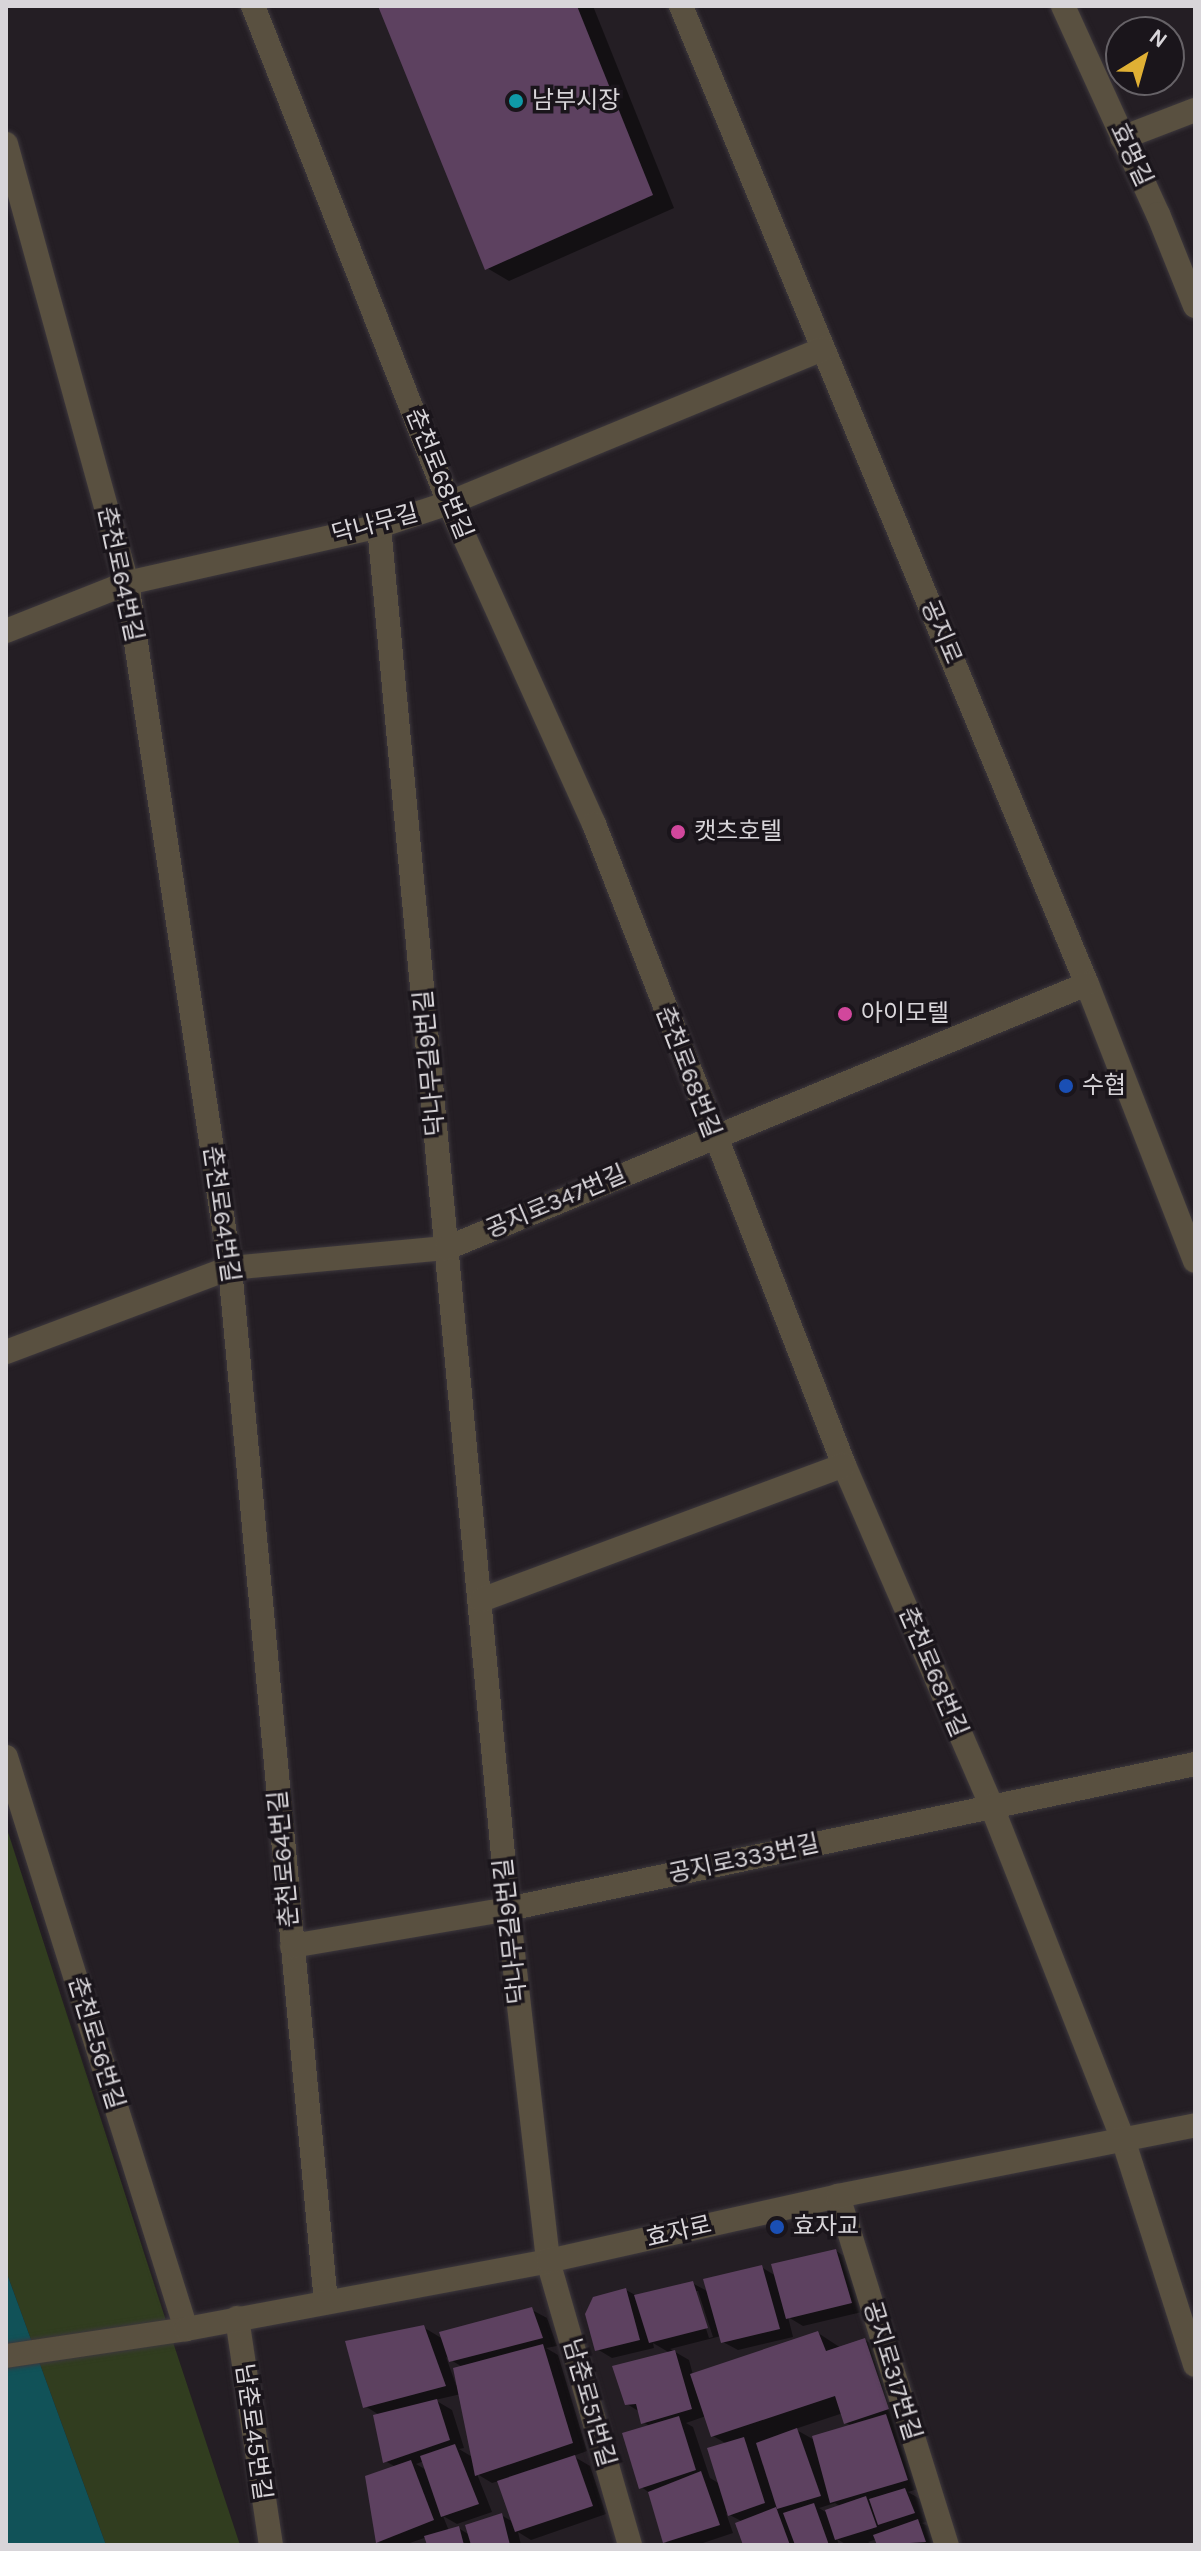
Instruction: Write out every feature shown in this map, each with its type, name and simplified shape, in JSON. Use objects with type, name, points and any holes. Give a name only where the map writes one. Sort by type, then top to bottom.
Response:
[{"type":"street","name":"춘천로68번길","points":[[253,6],[449,503],[594,824],[712,1136],[844,1465],[992,1807],[1123,2139]]},
{"type":"street","name":"공지로","points":[[681,6],[1087,984],[1195,1261]]},
{"type":"street","name":"효명길","points":[[1063,6],[1158,214],[1195,306]]},
{"type":"street","points":[[1122,138],[1195,110]]},
{"type":"street","name":"춘천로64번길","points":[[6,144],[127,583],[230,1268],[326,2302]]},
{"type":"street","name":"닥나무길","points":[[6,631],[127,583],[379,526],[449,503],[823,349]]},
{"type":"street","name":"닥나무길9번길","points":[[379,526],[508,1909],[548,2261]]},
{"type":"street","name":"공지로347번길","points":[[6,1352],[230,1268],[447,1248],[712,1136],[1087,984]]},
{"type":"street","points":[[481,1600],[844,1465]]},
{"type":"street","name":"춘천로56번길","points":[[6,1757],[186,2329]]},
{"type":"street","name":"공지로333번길","points":[[292,1946],[508,1909],[1195,1764]]},
{"type":"street","name":"효자로","points":[[6,2356],[186,2329],[548,2261],[838,2196],[1195,2125]]},
{"type":"street","points":[[1123,2139],[1195,2365]]},
{"type":"street","name":"공지로317번길","points":[[838,2196],[947,2545]]},
{"type":"street","name":"남춘로51번길","points":[[548,2261],[630,2545]]},
{"type":"street","name":"남춘로45번길","points":[[237,2318],[271,2545]]},
{"type":"green space","points":[[6,1826],[240,2545],[106,2545],[6,2271]]},
{"type":"water","points":[[6,2271],[106,2545],[6,2545]]},
{"type":"building","name":"남부시장","points":[[378,6],[577,6],[653,195],[485,270]]},
{"type":"building","points":[[836,2249],[852,2303],[786,2319],[771,2264]]},
{"type":"building","points":[[762,2265],[780,2329],[721,2343],[703,2279]]},
{"type":"building","points":[[693,2281],[708,2328],[649,2343],[634,2295]]},
{"type":"building","points":[[626,2288],[640,2340],[595,2351],[585,2314],[593,2297]]},
{"type":"building","points":[[532,2307],[543,2338],[449,2362],[439,2332]]},
{"type":"building","points":[[424,2325],[446,2386],[363,2408],[345,2341]]},
{"type":"building","points":[[818,2331],[826,2351],[865,2338],[889,2409],[844,2424],[835,2396],[711,2437],[690,2374]]},
{"type":"building","points":[[543,2344],[573,2443],[475,2476],[453,2368]]},
{"type":"building","points":[[675,2350],[692,2409],[641,2424],[636,2404],[625,2405],[612,2366]]},
{"type":"building","points":[[437,2399],[450,2440],[383,2463],[373,2415]]},
{"type":"building","points":[[886,2414],[908,2480],[830,2503],[812,2436]]},
{"type":"building","points":[[679,2416],[696,2470],[639,2489],[622,2433]]},
{"type":"building","points":[[797,2428],[821,2496],[777,2509],[756,2443]]},
{"type":"building","points":[[744,2437],[765,2503],[728,2516],[707,2448]]},
{"type":"building","points":[[455,2444],[479,2504],[441,2517],[420,2456]]},
{"type":"building","points":[[575,2455],[593,2506],[515,2532],[497,2481]]},
{"type":"building","points":[[411,2460],[434,2520],[376,2543],[365,2476]]},
{"type":"building","points":[[701,2471],[720,2525],[663,2543],[648,2492]]},
{"type":"building","points":[[905,2488],[915,2513],[878,2525],[869,2499]]},
{"type":"building","points":[[866,2496],[877,2527],[835,2540],[825,2510]]},
{"type":"building","points":[[814,2503],[829,2545],[795,2545],[783,2513]]},
{"type":"building","points":[[776,2507],[790,2545],[743,2545],[735,2523]]},
{"type":"building","points":[[502,2513],[510,2545],[471,2545],[465,2525]]},
{"type":"building","points":[[918,2519],[926,2542],[877,2545],[873,2535]]},
{"type":"building","points":[[459,2526],[464,2545],[427,2545],[424,2536]]},
{"type":"place","name":"남부시장","points":[[516,101]]},
{"type":"place","name":"캣츠호텔","points":[[678,832]]},
{"type":"place","name":"아이모텔","points":[[845,1014]]},
{"type":"place","name":"수협","points":[[1066,1086]]},
{"type":"place","name":"효자교","points":[[777,2227]]}]
